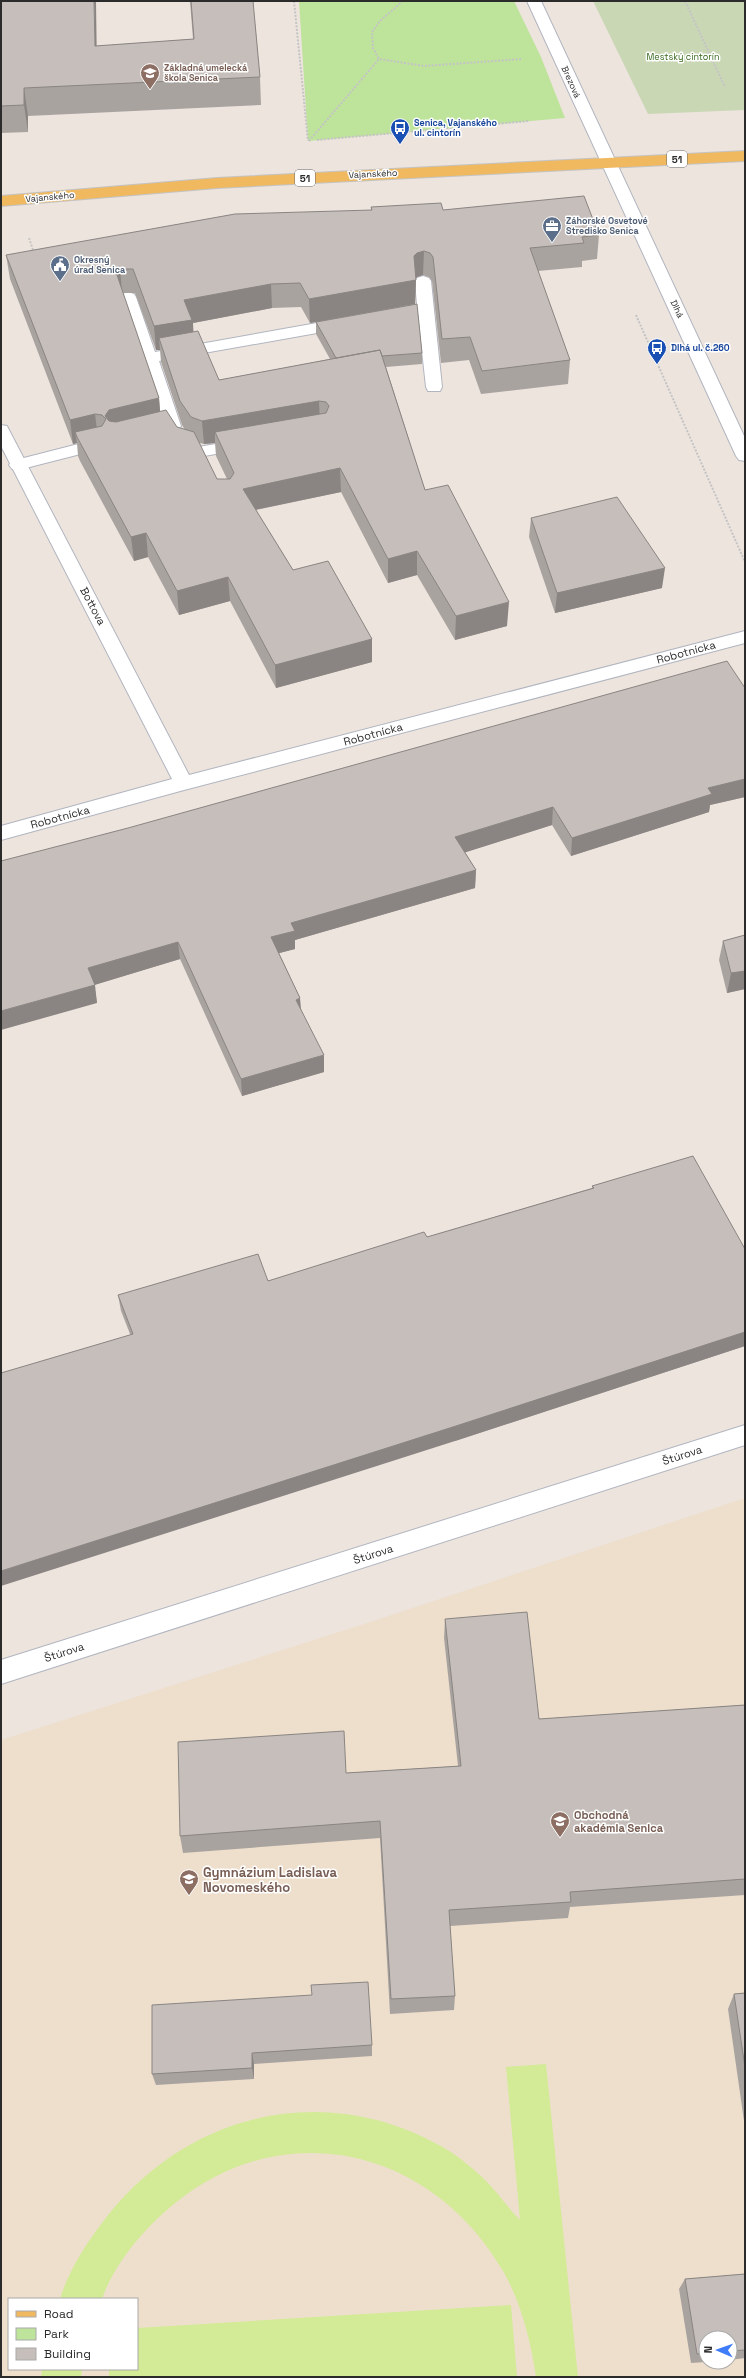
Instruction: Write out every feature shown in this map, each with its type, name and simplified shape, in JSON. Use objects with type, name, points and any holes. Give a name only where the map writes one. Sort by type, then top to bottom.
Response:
[{"type":"main road","name":"Vajanského","points":[[1,201],[232,182],[745,156]]},
{"type":"street","name":"Brezová","points":[[534,1],[609,163]]},
{"type":"street","name":"Dlhá","points":[[609,163],[745,456]]},
{"type":"street","points":[[423,281],[434,387]]},
{"type":"street","points":[[128,297],[149,358],[180,437],[207,457],[258,442]]},
{"type":"street","points":[[149,358],[426,308]]},
{"type":"street","name":"Bottova","points":[[1,430],[184,783]]},
{"type":"street","points":[[138,434],[180,437]]},
{"type":"street","points":[[18,465],[98,444]]},
{"type":"street","name":"Robotnícka","points":[[1,833],[184,783],[745,637]]},
{"type":"street","name":"Štúrova","points":[[1,1672],[745,1435]]},
{"type":"path","points":[[294,1],[308,141],[379,60]]},
{"type":"path","points":[[379,60],[371,46],[369,37],[372,30],[403,1]]},
{"type":"path","points":[[685,1],[724,87]]},
{"type":"path","points":[[379,60],[424,66],[526,58]]},
{"type":"path","points":[[29,238],[36,259]]},
{"type":"path","points":[[635,314],[745,562]]},
{"type":"shaded area","points":[[745,1498],[745,2377],[1,2377],[1,1740],[367,1623]]},
{"type":"green space","points":[[299,1],[514,1],[541,57],[565,118],[308,141]]},
{"type":"green space","name":"Mestský cintorín","points":[[593,1],[745,1],[745,110],[648,114]]},
{"type":"green space","points":[[546,2064],[578,2377],[536,2377],[528,2336],[515,2296],[503,2271],[475,2231],[441,2199],[403,2175],[362,2159],[318,2153],[274,2156],[230,2170],[187,2194],[161,2215],[148,2228],[116,2269],[102,2298],[60,2298],[72,2269],[89,2240],[135,2186],[172,2156],[213,2133],[257,2118],[302,2112],[349,2114],[395,2126],[441,2146],[463,2161],[489,2184],[520,2220],[506,2067]]},
{"type":"green space","points":[[511,2305],[517,2377],[109,2377],[109,2370],[138,2370],[138,2328]]},
{"type":"green space","points":[[42,2370],[82,2370],[81,2377],[41,2377]]},
{"type":"building","points":[[1,1],[94,1],[95,46],[194,39],[191,1],[253,1],[260,77],[24,88],[24,105],[1,106]]},
{"type":"building","points":[[584,196],[599,235],[582,237],[584,243],[530,248],[570,360],[482,371],[470,337],[442,339],[433,257],[430,253],[424,251],[417,253],[414,256],[416,280],[309,299],[300,283],[271,284],[184,300],[192,320],[154,326],[133,269],[120,269],[116,272],[159,398],[109,410],[105,416],[109,421],[116,422],[166,410],[177,427],[194,432],[217,479],[230,479],[234,473],[215,432],[326,413],[329,406],[326,402],[319,401],[202,421],[191,417],[180,401],[159,338],[198,331],[219,380],[380,350],[425,490],[448,485],[509,602],[456,616],[417,551],[388,559],[340,468],[243,489],[293,570],[328,561],[372,639],[275,665],[228,577],[177,591],[146,533],[131,537],[75,432],[102,426],[106,419],[102,415],[95,414],[70,420],[6,255],[235,214],[372,210],[371,207],[441,203],[443,210]]},
{"type":"building","points":[[417,304],[422,353],[382,356],[380,350],[336,358],[316,322]]},
{"type":"building","points":[[617,497],[665,568],[557,593],[531,518]]},
{"type":"building","points":[[727,661],[745,688],[745,779],[708,788],[712,794],[572,838],[553,807],[455,837],[476,870],[291,923],[295,931],[271,937],[300,998],[296,1000],[324,1055],[241,1079],[178,942],[88,968],[95,985],[1,1011],[1,861],[128,828]]},
{"type":"building","points":[[745,935],[745,971],[731,973],[723,941]]},
{"type":"building","points":[[693,1156],[745,1249],[745,1332],[1,1571],[1,1373],[133,1334],[118,1295],[258,1254],[268,1281],[424,1232],[427,1237],[594,1188],[592,1186]]},
{"type":"building","points":[[527,1612],[539,1719],[745,1705],[745,1879],[570,1892],[571,1902],[449,1910],[455,1996],[391,1999],[380,1821],[180,1836],[178,1742],[344,1731],[346,1773],[461,1766],[445,1619]]},
{"type":"building","points":[[368,1982],[372,2045],[252,2053],[252,2068],[152,2074],[152,2005],[312,1995],[311,1985]]},
{"type":"building","points":[[745,1993],[745,2067],[734,1994]]},
{"type":"building","points":[[745,2274],[745,2350],[738,2350],[738,2330],[698,2330],[697,2354],[685,2279]]},
{"type":"place","name":"Základná umelecká škola Senica","points":[[150,90]]},
{"type":"place","name":"Senica, Vajanského ul. cintorín","points":[[400,145]]},
{"type":"place","name":"Záhorské Osvetové Stredisko Senica","points":[[552,243]]},
{"type":"place","name":"Okresný úrad Senica","points":[[60,282]]},
{"type":"place","name":"Dlhá ul. č.260","points":[[657,365]]},
{"type":"place","name":"Obchodná akadémia Senica","points":[[560,1838]]},
{"type":"place","name":"Gymnázium Ladislava Novomeského","points":[[189,1896]]}]
